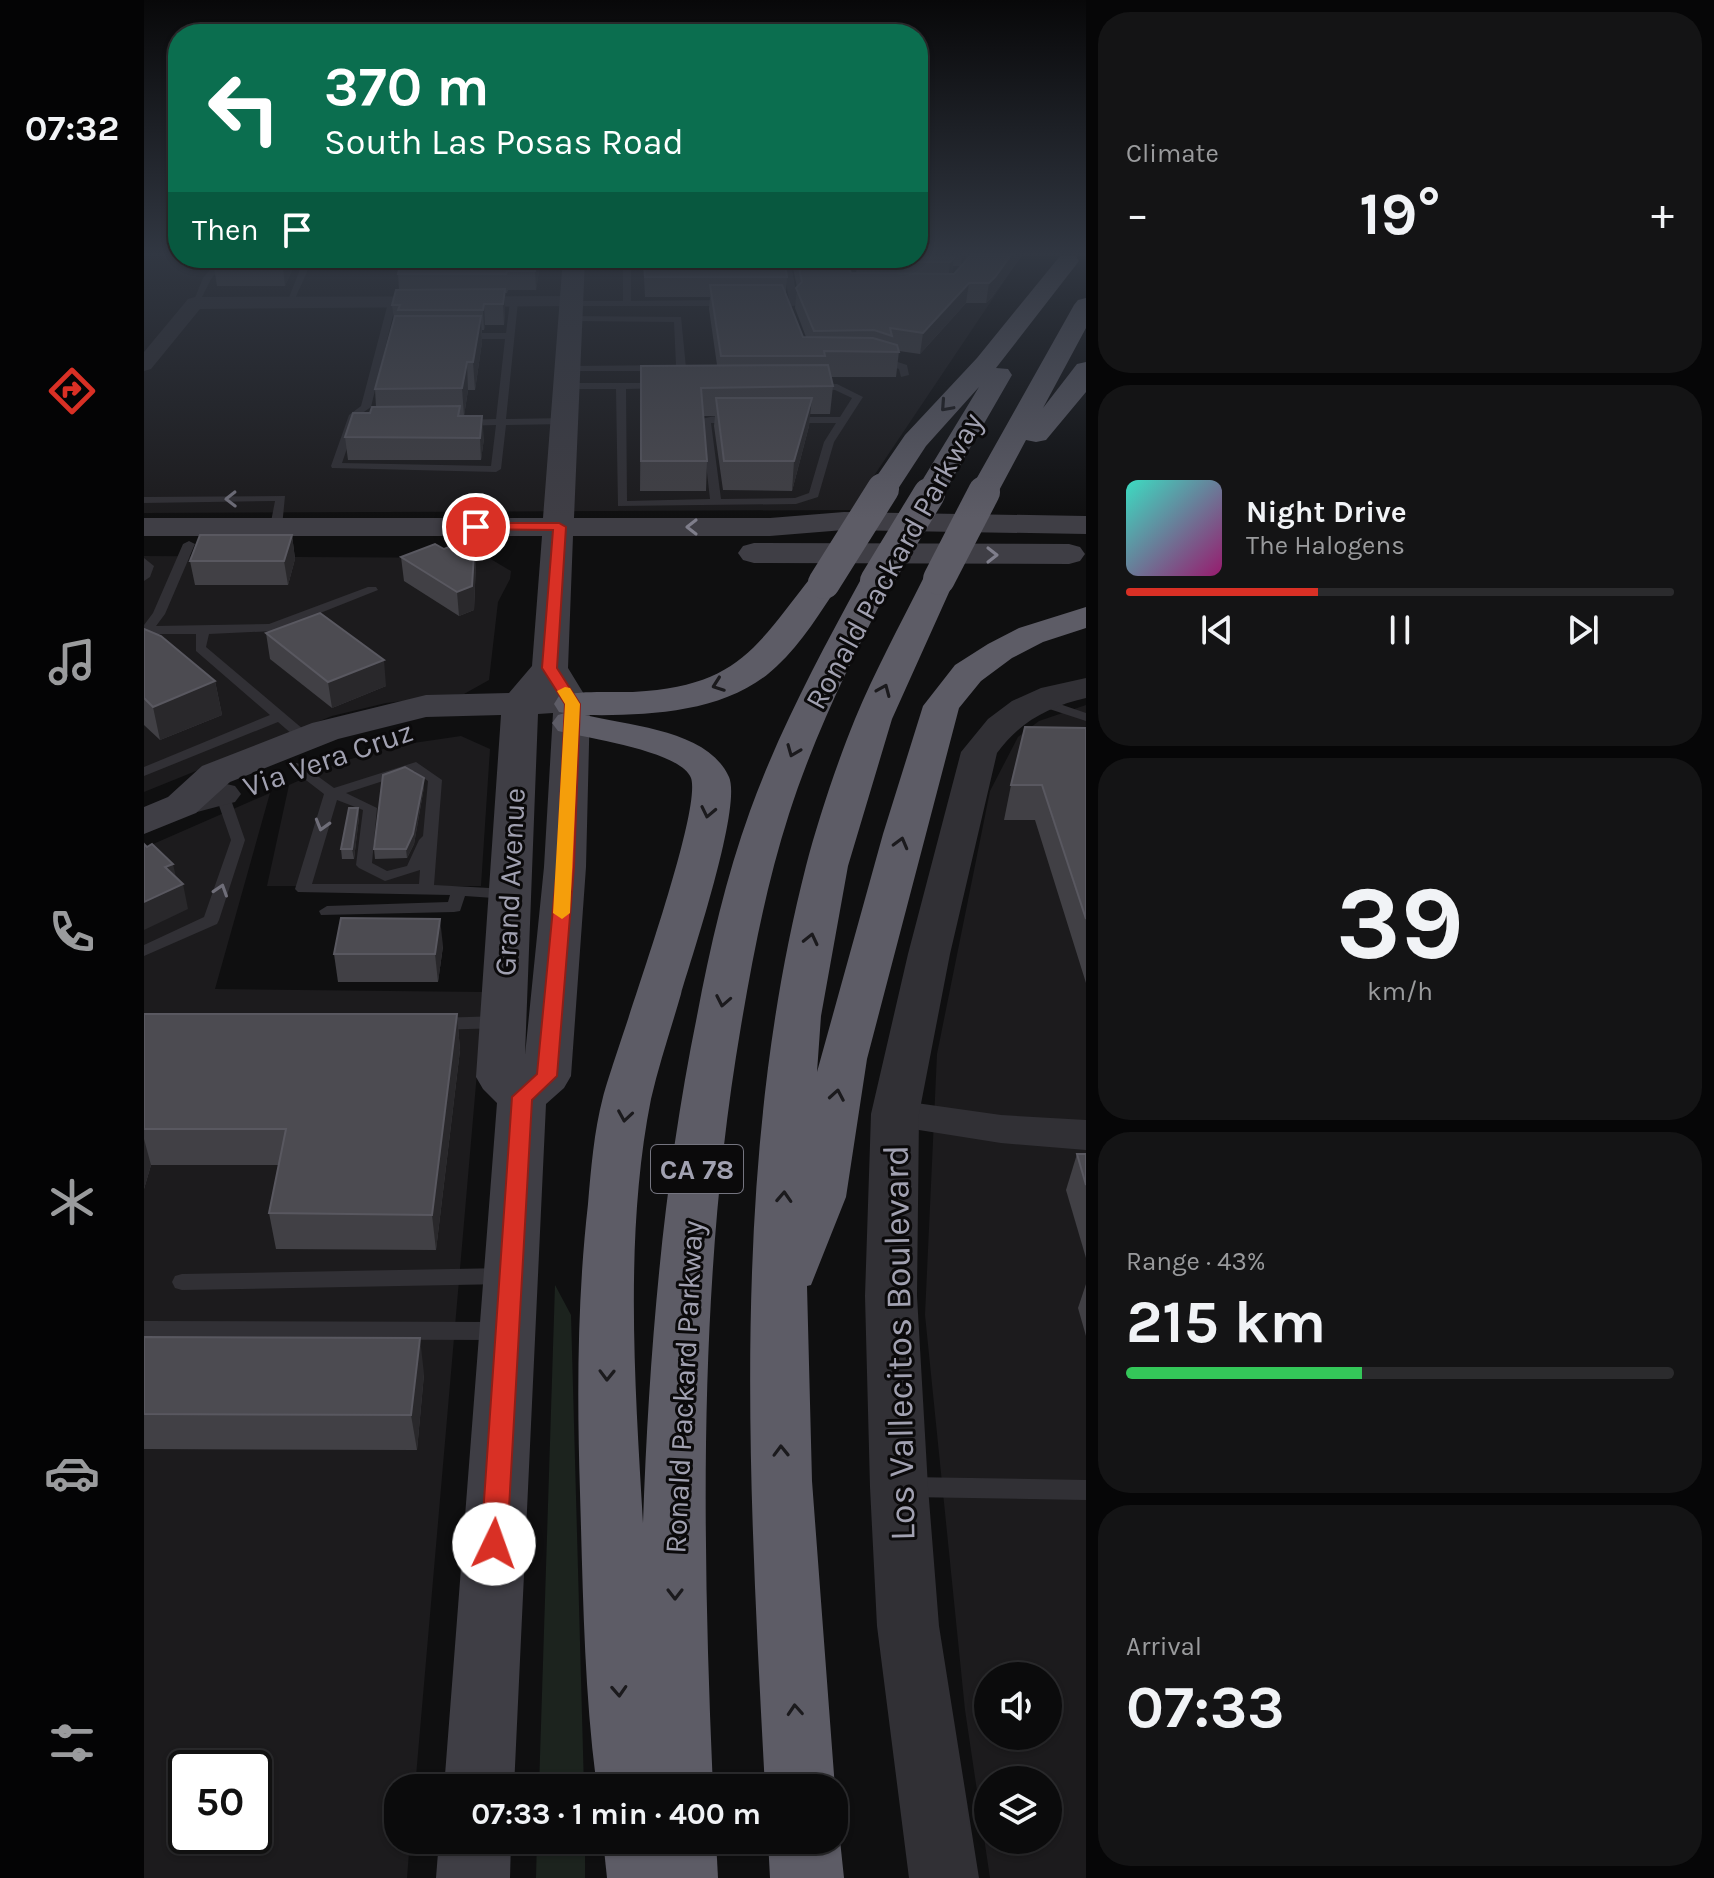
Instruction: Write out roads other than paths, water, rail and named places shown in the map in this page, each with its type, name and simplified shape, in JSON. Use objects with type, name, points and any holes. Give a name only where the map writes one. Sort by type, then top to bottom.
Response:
[{"type":"highway","points":[[546,713],[652,703],[689,695],[728,682],[759,665],[824,583],[915,441],[1002,343]]},
{"type":"highway","name":"Ronald Packard Parkway","points":[[677,1774],[674,1687],[677,1447],[688,1245],[708,1084],[732,956],[759,846],[791,754],[826,673],[876,581],[1019,343]]},
{"type":"highway","name":"Ronald Packard Parkway","points":[[799,1774],[782,1523],[778,1303],[790,1087],[808,951],[859,752],[911,628],[1065,343]]},
{"type":"highway","points":[[984,492],[1078,385],[1086,370]]},
{"type":"highway","points":[[778,1303],[820,1197],[843,1059],[941,706],[968,673],[1000,651],[1031,635],[1086,617]]},
{"type":"highway","points":[[546,713],[680,749],[701,762],[711,780],[712,801],[694,873],[627,1099],[608,1268],[606,1386],[619,1687],[630,1774]]},
{"type":"highway","points":[[641,1854],[644,1878]]},
{"type":"highway","points":[[680,1854],[681,1878]]},
{"type":"highway","points":[[805,1854],[807,1878]]},
{"type":"main road","points":[[546,713],[570,343]]},
{"type":"main road","points":[[144,544],[412,544],[844,521],[1086,525]]},
{"type":"main road","points":[[144,527],[276,527],[559,537],[802,554],[1086,553]]},
{"type":"main road","name":"Via Vera Cruz","points":[[144,822],[182,805],[216,774],[294,740],[366,739],[428,725],[546,713]]},
{"type":"main road","name":"Grand Avenue","points":[[546,713],[565,867],[547,1076],[522,1097],[500,1077],[510,894],[546,713]]},
{"type":"main road","name":"Via Vera Cruz","points":[[222,794],[294,740]]},
{"type":"main road","points":[[510,894],[527,897],[532,902],[538,961],[555,991]]},
{"type":"main road","points":[[480,1774],[522,1097]]},
{"type":"main road","points":[[473,1878],[474,1854]]},
{"type":"street","points":[[144,365],[162,343]]},
{"type":"street","name":"Los Vallecitos Boulevard","points":[[944,1878],[908,1626],[899,1487],[891,1296],[895,1114],[929,954],[979,752],[993,731],[1014,712],[1039,701],[1086,688]]},
{"type":"street","name":"Via Vera Cruz","points":[[182,805],[222,794]]},
{"type":"street","points":[[895,1114],[1001,1129],[1086,1135]]},
{"type":"lane","points":[[382,343],[366,407],[354,415],[336,466],[496,469],[509,343]]},
{"type":"lane","points":[[568,378],[681,368],[679,343]]},
{"type":"lane","points":[[859,357],[872,357],[904,367],[904,375]]},
{"type":"lane","points":[[568,378],[621,386],[667,386]]},
{"type":"lane","points":[[621,386],[622,504],[796,501],[814,495],[829,442],[858,397],[837,387],[806,387]]},
{"type":"lane","points":[[716,502],[706,420],[752,420]]},
{"type":"lane","points":[[782,420],[843,420]]},
{"type":"lane","points":[[456,423],[565,421]]},
{"type":"lane","points":[[351,423],[366,423]]},
{"type":"lane","points":[[144,500],[281,498],[276,527]]},
{"type":"lane","points":[[189,544],[146,631],[271,628],[372,590]]},
{"type":"lane","points":[[144,561],[148,566],[144,577]]},
{"type":"lane","points":[[203,630],[200,648],[294,740],[332,793],[370,808],[364,865],[385,876],[413,869],[431,831]]},
{"type":"lane","points":[[1039,701],[1086,717]]},
{"type":"lane","points":[[144,772],[294,740]]},
{"type":"lane","points":[[332,793],[416,766],[435,780],[426,889]]},
{"type":"lane","points":[[332,793],[303,889],[426,889],[510,894]]},
{"type":"lane","points":[[144,951],[211,920],[238,840],[222,794]]},
{"type":"lane","points":[[327,911],[454,907],[459,891]]},
{"type":"lane","points":[[423,1025],[503,1022]]},
{"type":"lane","points":[[182,1282],[510,1304]]},
{"type":"lane","points":[[144,1330],[510,1304]]},
{"type":"lane","points":[[899,1487],[1086,1490]]}]
